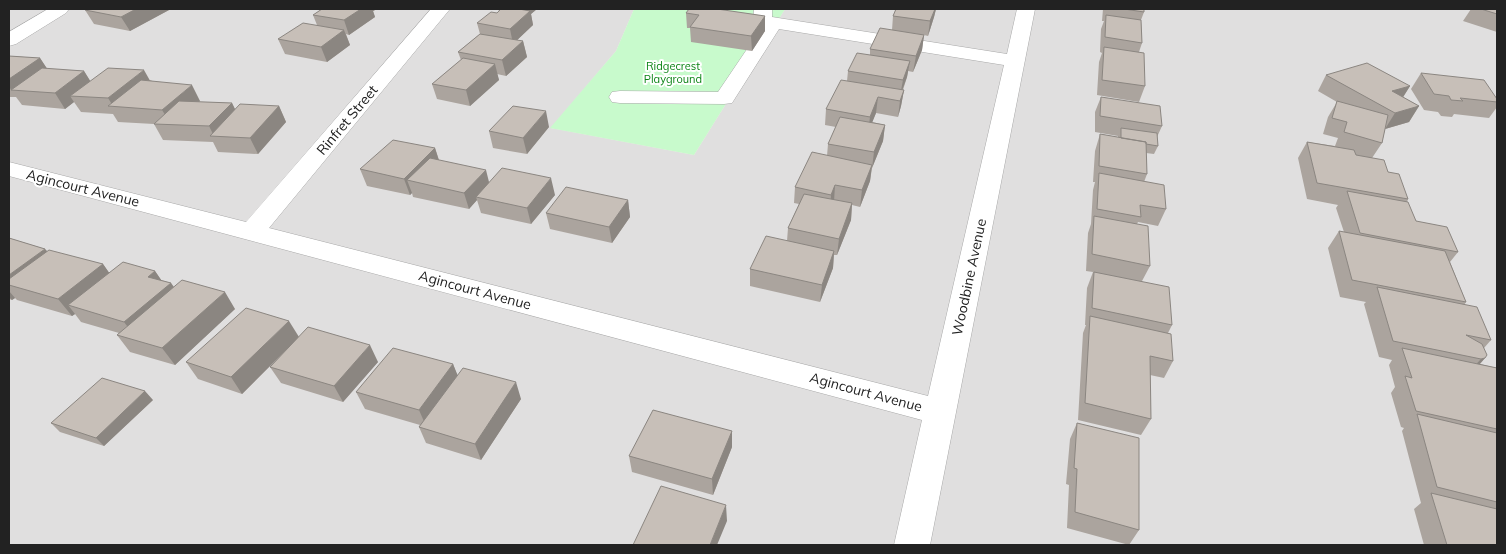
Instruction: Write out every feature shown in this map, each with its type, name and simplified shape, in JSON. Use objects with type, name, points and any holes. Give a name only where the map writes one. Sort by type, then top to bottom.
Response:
[{"type":"street","points":[[9,40],[60,9]]},
{"type":"street","name":"Rinfret Street","points":[[253,231],[441,9]]},
{"type":"street","name":"Woodbine Avenue","points":[[912,545],[1026,9]]},
{"type":"street","points":[[620,96],[724,98],[768,16],[1015,60]]},
{"type":"street","name":"Agincourt Avenue","points":[[9,169],[253,231],[940,412]]},
{"type":"shaded area","points":[[9,9],[634,9],[616,51],[551,128],[694,155],[785,9],[1497,9],[1497,545],[9,545]]},
{"type":"green space","name":"Ridgecrest Playground","points":[[634,9],[785,9],[694,155],[550,128],[616,51]]},
{"type":"building","points":[[86,9],[136,9],[121,17]]},
{"type":"building","points":[[322,9],[361,9],[344,20],[313,15]]},
{"type":"building","points":[[501,9],[530,11],[510,29],[477,23],[491,12],[497,13]]},
{"type":"building","points":[[689,9],[717,9],[765,16],[751,36],[690,27],[699,15],[686,13]]},
{"type":"building","points":[[896,9],[935,9],[930,21],[893,16]]},
{"type":"building","points":[[1124,9],[1144,9],[1144,12]]},
{"type":"building","points":[[1481,9],[1497,9],[1497,14]]},
{"type":"building","points":[[1106,15],[1141,20],[1142,43],[1105,37]]},
{"type":"building","points":[[303,23],[344,30],[321,47],[278,39]]},
{"type":"building","points":[[880,28],[924,35],[916,56],[870,49]]},
{"type":"building","points":[[480,34],[523,41],[502,60],[458,52]]},
{"type":"building","points":[[1104,47],[1144,53],[1145,86],[1102,80]]},
{"type":"building","points":[[857,53],[910,61],[903,80],[848,71]]},
{"type":"building","points":[[9,56],[40,58],[9,79]]},
{"type":"building","points":[[463,58],[495,64],[466,90],[432,84]]},
{"type":"building","points":[[1367,63],[1410,86],[1392,91],[1419,106],[1395,113],[1326,75]]},
{"type":"building","points":[[42,68],[84,71],[55,93],[11,90]]},
{"type":"building","points":[[108,68],[144,70],[108,98],[70,96]]},
{"type":"building","points":[[1421,73],[1484,80],[1497,99],[1497,102],[1460,98],[1463,101],[1451,100],[1449,96],[1434,94]]},
{"type":"building","points":[[141,80],[192,85],[162,110],[108,106]]},
{"type":"building","points":[[841,80],[904,90],[900,101],[878,97],[870,117],[826,109]]},
{"type":"building","points":[[1101,97],[1160,106],[1162,126],[1100,116]]},
{"type":"building","points":[[179,101],[232,103],[209,126],[154,124]]},
{"type":"building","points":[[1337,101],[1388,115],[1382,143],[1344,132],[1347,122],[1332,118]]},
{"type":"building","points":[[240,104],[279,106],[250,138],[210,136]]},
{"type":"building","points":[[513,106],[546,111],[523,138],[489,131]]},
{"type":"building","points":[[840,117],[885,125],[874,152],[828,144]]},
{"type":"building","points":[[1121,128],[1157,133],[1158,146],[1121,138]]},
{"type":"building","points":[[1100,134],[1146,142],[1147,174],[1099,166]]},
{"type":"building","points":[[393,140],[435,148],[404,179],[360,169]]},
{"type":"building","points":[[1307,142],[1354,150],[1356,155],[1384,160],[1388,172],[1399,174],[1408,199],[1317,183]]},
{"type":"building","points":[[812,152],[872,165],[862,190],[835,185],[831,195],[795,187]]},
{"type":"building","points":[[430,158],[486,170],[464,193],[407,180]]},
{"type":"building","points":[[502,168],[551,178],[527,208],[476,197]]},
{"type":"building","points":[[1099,173],[1164,185],[1166,209],[1140,205],[1141,217],[1097,209]]},
{"type":"building","points":[[566,187],[628,200],[609,227],[546,213]]},
{"type":"building","points":[[1347,191],[1408,202],[1416,221],[1447,227],[1458,252],[1360,233]]},
{"type":"building","points":[[804,194],[852,203],[839,239],[788,228]]},
{"type":"building","points":[[1094,216],[1148,226],[1150,266],[1092,254]]},
{"type":"building","points":[[1339,231],[1445,251],[1466,302],[1352,280]]},
{"type":"building","points":[[766,236],[834,251],[822,285],[750,269]]},
{"type":"building","points":[[9,238],[45,249],[9,275]]},
{"type":"building","points":[[49,250],[103,264],[58,299],[9,285],[9,279]]},
{"type":"building","points":[[123,262],[155,271],[148,277],[171,283],[124,322],[68,305]]},
{"type":"building","points":[[1094,272],[1169,287],[1172,325],[1092,308]]},
{"type":"building","points":[[182,280],[225,292],[162,348],[117,335]]},
{"type":"building","points":[[1377,287],[1477,307],[1491,340],[1466,335],[1482,344],[1487,355],[1481,359],[1393,341]]},
{"type":"building","points":[[246,308],[289,321],[231,377],[186,362]]},
{"type":"building","points":[[1090,316],[1171,334],[1173,361],[1150,356],[1151,419],[1085,403]]},
{"type":"building","points":[[308,327],[370,345],[334,386],[270,367]]},
{"type":"building","points":[[393,348],[453,364],[419,410],[356,392]]},
{"type":"building","points":[[1402,348],[1497,368],[1497,429],[1416,411],[1405,376],[1412,378]]},
{"type":"building","points":[[463,368],[516,382],[475,444],[419,427]]},
{"type":"building","points":[[102,378],[145,391],[96,438],[51,423]]},
{"type":"building","points":[[653,410],[732,431],[712,479],[629,456]]},
{"type":"building","points":[[1417,414],[1497,433],[1497,502],[1437,487]]},
{"type":"building","points":[[1077,423],[1139,438],[1139,530],[1075,512],[1077,469],[1074,468]]},
{"type":"building","points":[[661,486],[726,505],[710,545],[633,545]]},
{"type":"building","points":[[1431,493],[1497,509],[1497,545],[1447,545]]}]
